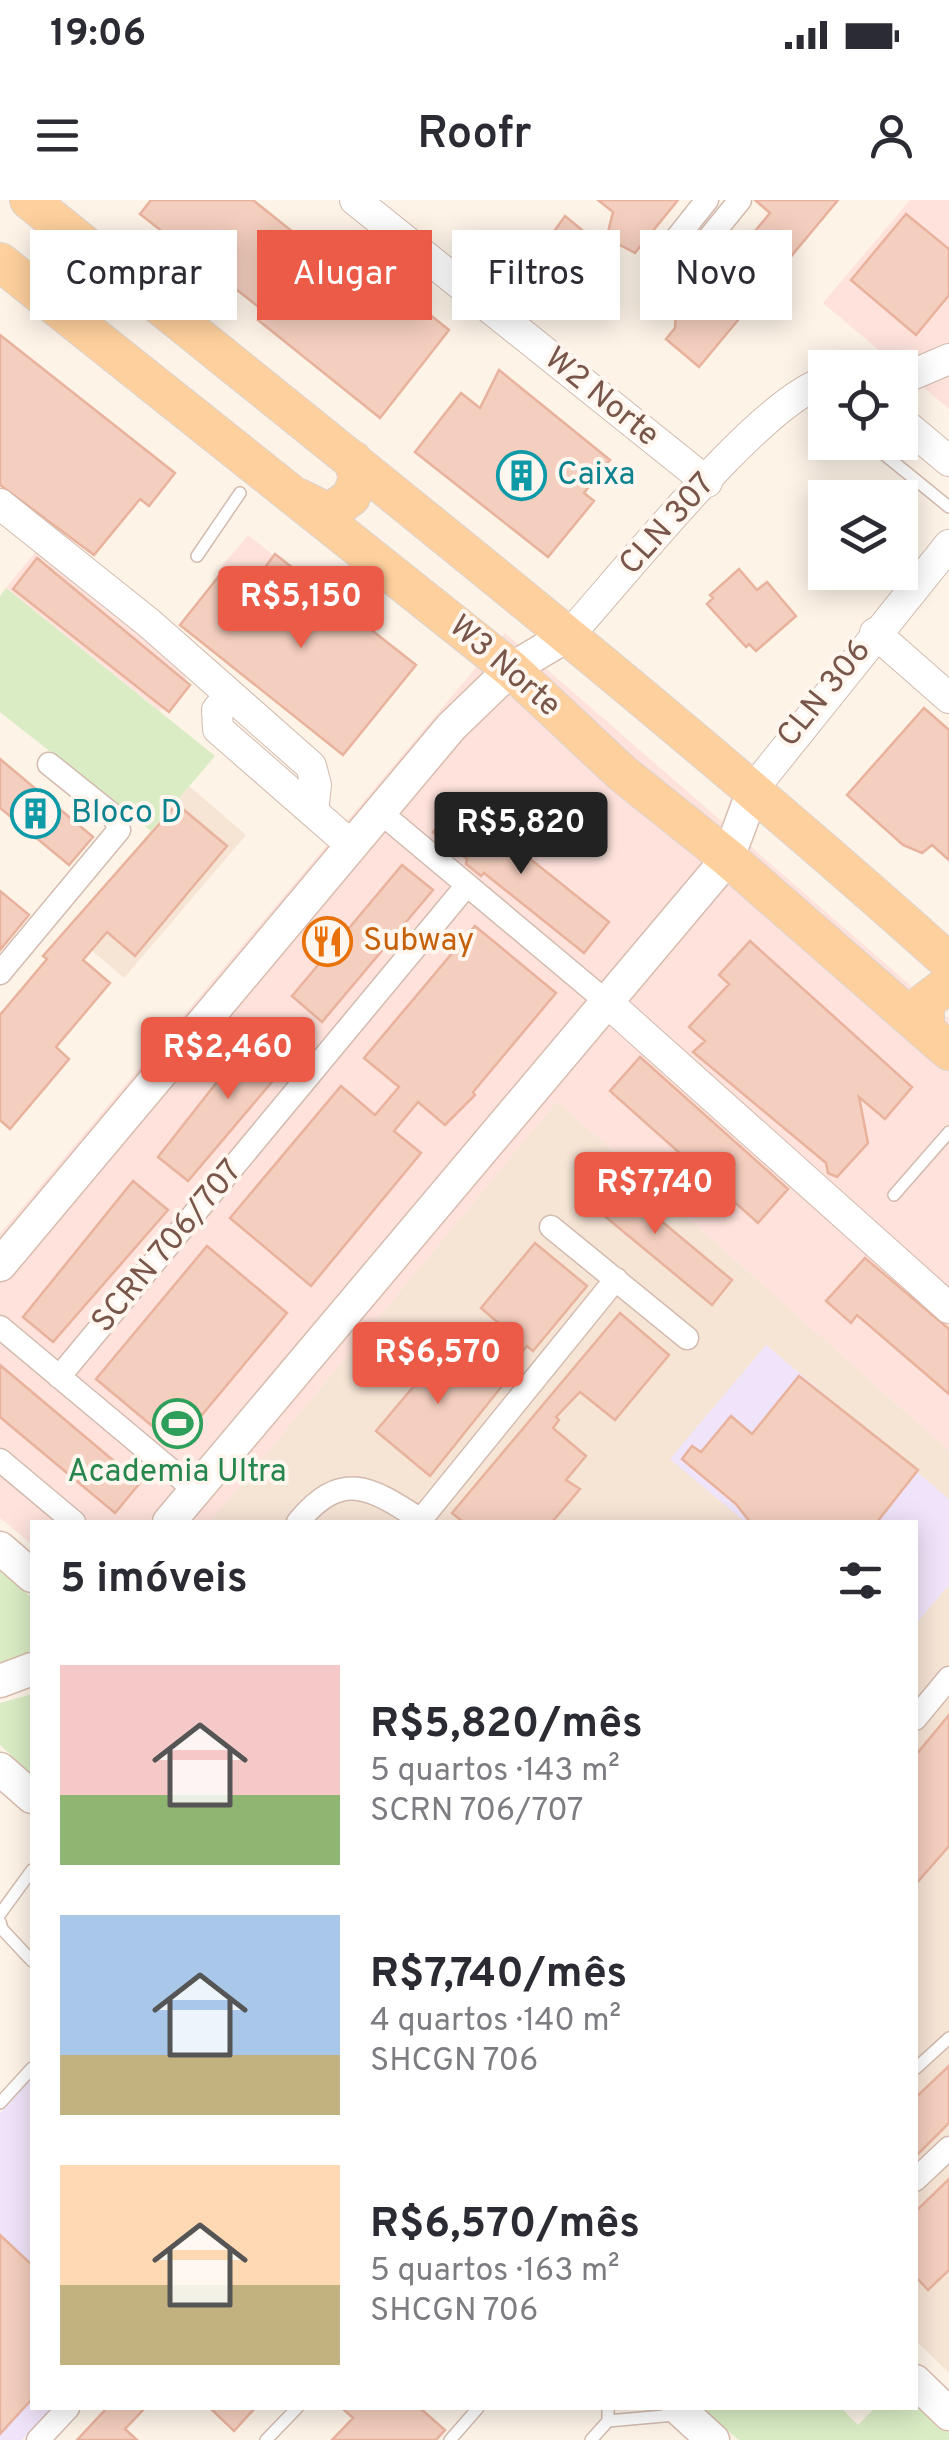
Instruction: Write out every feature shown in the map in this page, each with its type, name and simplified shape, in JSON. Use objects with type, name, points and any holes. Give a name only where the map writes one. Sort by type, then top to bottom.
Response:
[{"type":"main road","name":"W3 Norte","points":[[29,200],[570,634],[754,788],[949,962]]},
{"type":"main road","name":"W3 Norte","points":[[0,262],[254,486],[512,669],[623,774],[728,858],[937,1040]]},
{"type":"main road","points":[[254,486],[329,513],[351,497],[358,478],[354,460]]},
{"type":"main road","name":"CLN 307","points":[[512,669],[570,634]]},
{"type":"main road","points":[[0,1265],[451,728],[512,669]]},
{"type":"main road","name":"CLN 306","points":[[728,858],[754,788]]},
{"type":"main road","points":[[171,1520],[728,858]]},
{"type":"main road","points":[[937,1040],[925,1002],[949,984]]},
{"type":"main road","points":[[0,1548],[30,1574]]},
{"type":"main road","points":[[0,1681],[30,1671]]},
{"type":"main road","points":[[0,1769],[30,1795]]},
{"type":"main road","points":[[918,2383],[949,2414]]},
{"type":"main road","points":[[681,2411],[713,2440]]},
{"type":"street","name":"W2 Norte","points":[[355,200],[707,482]]},
{"type":"street","points":[[707,200],[653,268],[656,285],[674,280],[740,200]]},
{"type":"street","points":[[918,372],[949,359]]},
{"type":"street","name":"CLN 307","points":[[570,634],[748,436],[808,397]]},
{"type":"street","points":[[918,435],[949,461]]},
{"type":"street","points":[[0,504],[134,610],[230,696],[217,710],[218,729],[352,846]]},
{"type":"street","name":"CLN 306","points":[[754,788],[949,545]]},
{"type":"street","points":[[875,633],[949,698]]},
{"type":"street","points":[[0,972],[119,830],[114,816],[50,764]]},
{"type":"street","points":[[380,812],[608,1003],[949,1308]]},
{"type":"street","name":"SCRN 706/707","points":[[60,1377],[467,885]]},
{"type":"street","points":[[551,1226],[687,1338]]},
{"type":"street","points":[[421,1520],[616,1278]]},
{"type":"street","points":[[0,1328],[196,1491]]},
{"type":"street","points":[[0,1460],[72,1520]]},
{"type":"street","points":[[300,1520],[324,1495],[343,1488],[380,1493],[419,1520]]},
{"type":"street","points":[[918,1713],[949,1678]]},
{"type":"street","points":[[918,2177],[949,2148]]},
{"type":"street","points":[[38,2440],[66,2410]]},
{"type":"lane","points":[[890,460],[949,507]]},
{"type":"lane","points":[[196,556],[254,486]]},
{"type":"lane","points":[[894,1195],[949,1132]]},
{"type":"lane","points":[[0,1914],[30,1873]]},
{"type":"lane","points":[[0,1922],[30,1959]]},
{"type":"lane","points":[[918,2066],[949,2038]]},
{"type":"lane","points":[[0,2103],[30,2070]]},
{"type":"lane","points":[[266,2440],[295,2410]]},
{"type":"lane","points":[[450,2440],[476,2410]]},
{"type":"lane","points":[[592,2440],[608,2414],[681,2411]]},
{"type":"shaded area","points":[[910,200],[949,200],[949,409],[918,383],[918,350],[879,350],[823,303]]},
{"type":"shaded area","points":[[248,535],[408,664],[378,701],[217,572]]},
{"type":"shaded area","points":[[36,551],[190,673],[160,711],[6,588]]},
{"type":"shaded area","points":[[505,633],[949,1019],[949,1451],[557,1101],[212,1520],[30,1520],[30,1542],[0,1518],[0,1234]]},
{"type":"shaded area","points":[[189,786],[246,835],[124,978],[67,929]]},
{"type":"shaded area","points":[[557,1101],[949,1451],[949,2373],[918,2343],[918,1520],[212,1520]]},
{"type":"shaded area","points":[[766,1345],[949,1499],[949,1585],[918,1621],[918,1520],[743,1520],[670,1459]]},
{"type":"shaded area","points":[[30,2080],[30,2410],[50,2410],[22,2440],[0,2440],[0,2113]]},
{"type":"green space","points":[[6,588],[215,756],[151,831],[0,712],[0,596]]},
{"type":"green space","points":[[0,1571],[30,1596],[30,1652],[15,1662],[0,1662]]},
{"type":"green space","points":[[30,1695],[30,1773],[0,1745],[0,1703]]},
{"type":"green space","points":[[918,2402],[949,2433],[949,2440],[739,2440],[702,2410],[843,2410],[858,2425],[873,2410],[918,2410]]},
{"type":"building","points":[[151,200],[253,200],[290,230],[257,230],[257,306],[237,290],[237,230],[160,230],[140,214]]},
{"type":"building","points":[[598,200],[678,200],[654,230],[640,230],[640,247],[635,253],[620,245],[620,230],[608,230],[613,212]]},
{"type":"building","points":[[755,200],[838,200],[792,255],[792,230],[756,230],[770,213]]},
{"type":"building","points":[[906,214],[949,249],[949,295],[916,335],[851,280]]},
{"type":"building","points":[[565,216],[582,230],[555,230]]},
{"type":"building","points":[[432,316],[449,330],[380,418],[258,320],[432,320]]},
{"type":"building","points":[[675,320],[738,320],[699,367],[666,339],[675,328]]},
{"type":"building","points":[[0,335],[175,473],[149,506],[140,499],[94,555],[0,485]]},
{"type":"building","name":"Caixa","points":[[499,370],[610,460],[584,493],[594,501],[548,557],[415,452],[461,393],[480,408]]},
{"type":"building","points":[[275,554],[416,665],[343,755],[180,625],[219,576],[244,595]]},
{"type":"building","points":[[37,558],[190,685],[169,712],[13,589]]},
{"type":"building","points":[[739,569],[757,590],[767,582],[796,616],[756,651],[749,644],[746,647],[707,604],[713,598],[710,595]]},
{"type":"building","points":[[924,708],[949,730],[949,860],[932,845],[922,853],[903,845],[847,795]]},
{"type":"building","name":"Bloco D","points":[[0,759],[93,837],[69,865],[0,808]]},
{"type":"building","points":[[458,801],[609,922],[584,953],[484,873],[481,876],[466,864],[467,859],[433,832]]},
{"type":"building","points":[[177,804],[227,846],[135,956],[107,932],[83,960],[110,983],[56,1047],[69,1059],[10,1129],[0,1120],[0,1015],[47,959],[43,956]]},
{"type":"building","points":[[402,865],[433,890],[322,1022],[292,996]]},
{"type":"building","points":[[0,891],[29,915],[0,950]]},
{"type":"building","points":[[475,926],[556,993],[473,1092],[475,1095],[445,1125],[418,1102],[394,1131],[421,1153],[311,1286],[230,1218],[341,1086],[375,1115],[399,1087],[364,1058]]},
{"type":"building","points":[[750,941],[912,1087],[885,1119],[859,1097],[868,1143],[837,1177],[828,1173],[826,1163],[693,1052],[705,1041],[689,1027],[729,984],[719,975]]},
{"type":"building","points":[[268,1026],[299,1050],[188,1181],[158,1157],[239,1054]]},
{"type":"building","points":[[640,1057],[788,1189],[758,1223],[610,1091]]},
{"type":"building","points":[[599,1169],[732,1280],[712,1305],[578,1194]]},
{"type":"building","points":[[133,1181],[168,1210],[53,1342],[23,1317]]},
{"type":"building","points":[[535,1243],[587,1286],[533,1351],[527,1346],[521,1353],[504,1338],[509,1332],[481,1308]]},
{"type":"building","points":[[207,1246],[287,1313],[176,1446],[96,1379]]},
{"type":"building","points":[[865,1258],[949,1329],[949,1394],[857,1315],[851,1323],[826,1301]]},
{"type":"building","points":[[620,1313],[669,1355],[615,1420],[580,1392],[556,1417],[559,1420],[553,1428],[586,1456],[566,1480],[580,1489],[554,1520],[461,1520],[452,1513]]},
{"type":"building","points":[[452,1343],[502,1386],[430,1476],[376,1431],[413,1387],[403,1377],[422,1355],[434,1365]]},
{"type":"building","points":[[0,1365],[140,1483],[115,1513],[0,1417]]},
{"type":"building","points":[[799,1376],[918,1470],[879,1520],[748,1520],[736,1504],[682,1459],[692,1446],[701,1452],[731,1416],[752,1434]]},
{"type":"building","points":[[949,1715],[949,1846],[918,1882],[918,1752]]},
{"type":"building","points":[[949,2066],[949,2123],[918,2154],[918,2095]]},
{"type":"building","points":[[949,2179],[949,2270],[928,2290],[918,2279],[918,2209]]},
{"type":"building","points":[[0,2235],[30,2263],[30,2401],[0,2434]]},
{"type":"building","points":[[105,2410],[143,2410],[125,2429],[137,2440],[77,2440]]},
{"type":"building","points":[[212,2410],[253,2410],[234,2431]]},
{"type":"building","points":[[344,2410],[422,2410],[445,2430],[436,2440],[332,2440],[353,2418]]},
{"type":"place","name":"Caixa","points":[[522,476]]},
{"type":"place","name":"Bloco D","points":[[36,814]]},
{"type":"place","name":"Subway","points":[[328,942]]},
{"type":"place","name":"Academia Ultra","points":[[177,1423]]}]
